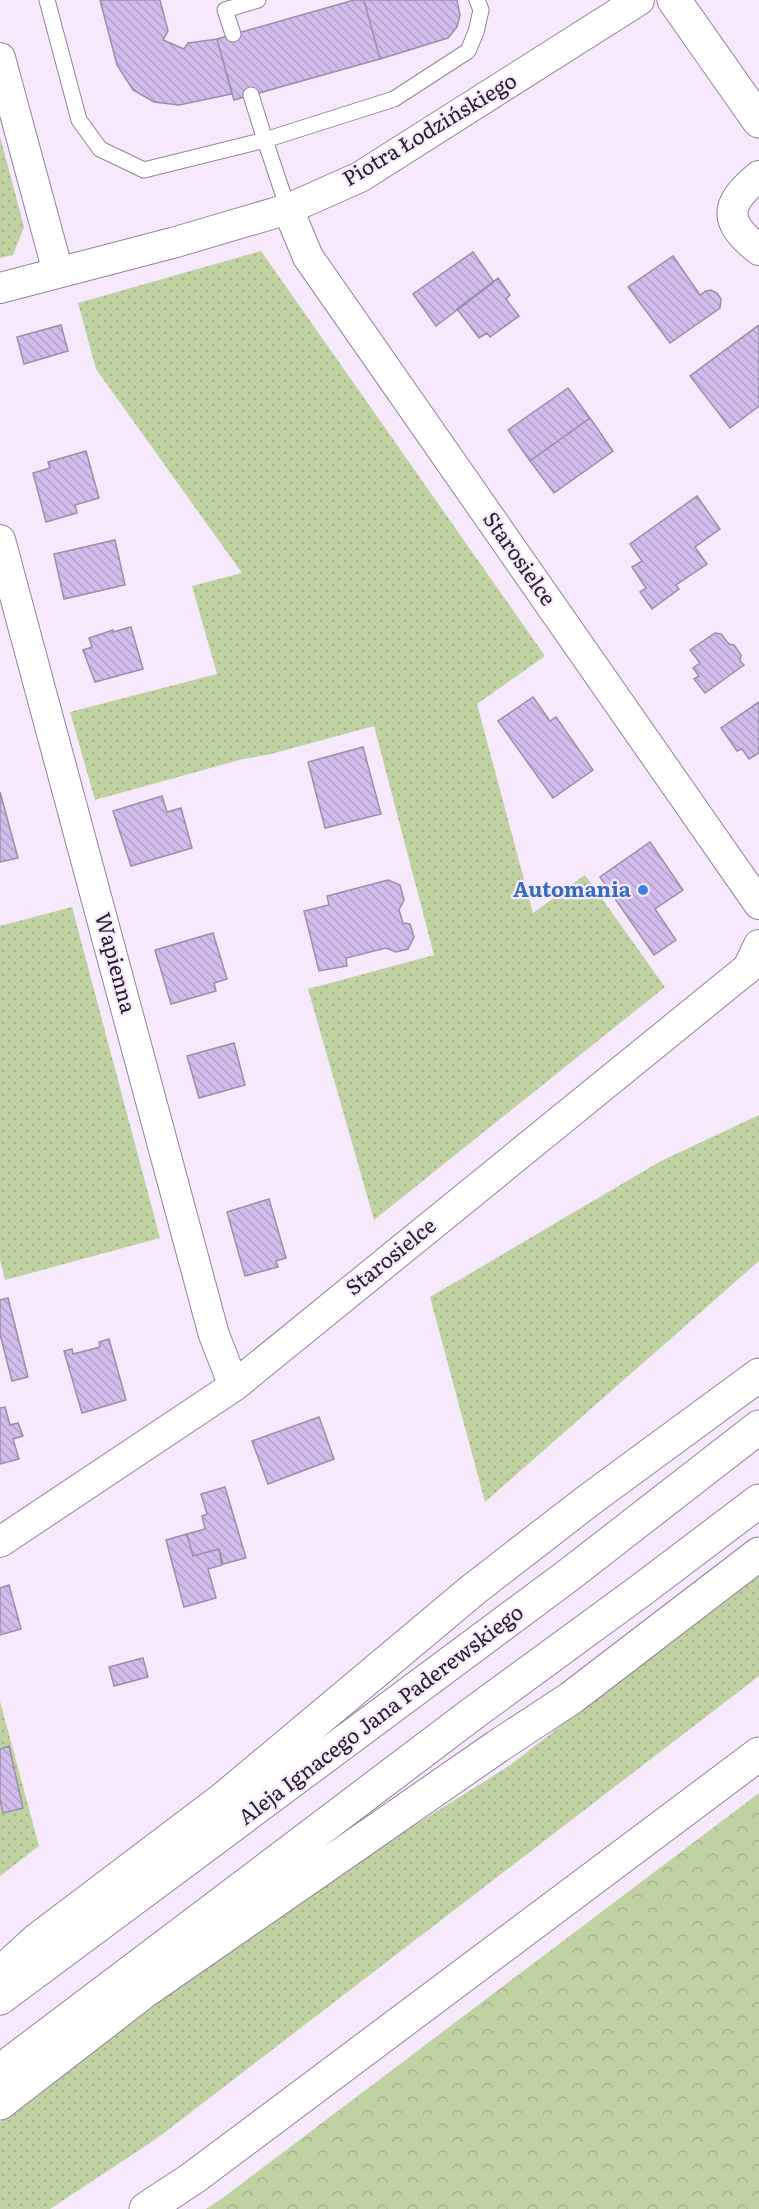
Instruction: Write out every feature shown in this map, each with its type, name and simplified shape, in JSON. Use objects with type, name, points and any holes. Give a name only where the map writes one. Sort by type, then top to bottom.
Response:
[{"type":"main road","points":[[674,0],[759,121]]},
{"type":"main road","points":[[0,1974],[37,1940],[222,1800],[474,1589],[589,1500],[759,1375]]},
{"type":"main road","name":"Aleja Ignacego Jana Paderewskiego","points":[[0,1998],[570,1574],[759,1427]]},
{"type":"main road","points":[[0,2071],[472,1714],[759,1501]]},
{"type":"main road","points":[[0,2103],[145,1991],[498,1746],[571,1698],[759,1554]]},
{"type":"main road","points":[[146,2209],[193,2178],[759,1754]]},
{"type":"street","name":"Piotra Łodzińskiego","points":[[0,288],[176,242],[288,209],[360,177],[639,0]]},
{"type":"street","points":[[0,58],[58,272]]},
{"type":"street","points":[[759,176],[739,194],[732,212],[739,233],[759,250]]},
{"type":"street","name":"Starosielce","points":[[288,209],[308,257],[759,904]]},
{"type":"street","name":"Wapienna","points":[[0,540],[214,1335],[234,1386]]},
{"type":"street","name":"Starosielce","points":[[0,1542],[234,1386],[748,968],[759,945]]},
{"type":"lane","points":[[47,0],[78,120],[100,149],[144,170],[265,140],[394,99],[468,51],[476,32],[481,10],[477,0]]},
{"type":"lane","points":[[233,34],[225,10],[258,0]]},
{"type":"lane","points":[[251,95],[288,209]]},
{"type":"green space","points":[[0,136],[24,227],[13,255],[0,258]]},
{"type":"green space","points":[[261,251],[545,656],[477,704],[533,913],[585,875],[665,987],[374,1220],[308,989],[434,955],[374,726],[95,800],[70,712],[217,674],[192,586],[242,573],[96,369],[78,303]]},
{"type":"green space","points":[[72,907],[160,1238],[5,1280],[0,1259],[0,926]]},
{"type":"green space","points":[[759,1115],[759,1261],[485,1502],[430,1297],[661,1161]]},
{"type":"green space","points":[[759,1572],[759,1676],[156,2139],[50,2209],[0,2209],[0,2122],[111,2035],[375,1850],[509,1766]]},
{"type":"green space","points":[[0,1701],[39,1846],[0,1876]]},
{"type":"green space","points":[[759,1793],[759,2209],[206,2209],[224,2197]]},
{"type":"building","points":[[100,0],[160,0],[168,31],[163,40],[184,49],[188,43],[217,39],[232,94],[179,105],[154,102],[133,90],[117,65]]},
{"type":"building","points":[[354,0],[364,0],[380,59],[234,100],[217,39]]},
{"type":"building","points":[[364,0],[457,0],[460,15],[457,27],[448,38],[380,59]]},
{"type":"building","points":[[473,252],[494,282],[436,326],[413,294]]},
{"type":"building","points":[[673,256],[700,295],[711,290],[721,299],[720,308],[670,343],[628,287]]},
{"type":"building","points":[[498,278],[510,295],[506,299],[519,316],[490,337],[487,333],[479,338],[457,309]]},
{"type":"building","points":[[61,325],[68,351],[24,364],[17,337]]},
{"type":"building","points":[[759,325],[759,406],[730,428],[690,376]]},
{"type":"building","points":[[568,388],[590,418],[530,461],[508,430]]},
{"type":"building","points":[[590,418],[613,451],[554,493],[530,461]]},
{"type":"building","points":[[86,451],[99,498],[75,505],[77,513],[46,522],[33,473],[50,468],[48,462]]},
{"type":"building","points":[[697,496],[720,529],[695,547],[707,564],[676,585],[679,589],[652,609],[640,592],[646,588],[632,567],[642,561],[630,544]]},
{"type":"building","points":[[115,540],[125,585],[64,599],[54,554]]},
{"type":"building","points":[[131,627],[143,669],[95,682],[83,650],[92,647],[89,638]]},
{"type":"building","points":[[715,633],[721,634],[729,644],[734,645],[744,665],[705,693],[694,679],[699,676],[693,668],[700,663],[690,650]]},
{"type":"building","points":[[533,697],[550,721],[556,717],[593,770],[553,798],[498,721]]},
{"type":"building","points":[[759,702],[759,753],[749,759],[742,749],[737,751],[721,728]]},
{"type":"building","points":[[363,747],[381,814],[325,828],[308,762]]},
{"type":"building","points":[[0,792],[18,858],[0,862]]},
{"type":"building","points":[[162,796],[167,812],[181,808],[192,848],[131,866],[113,811]]},
{"type":"building","points":[[650,842],[683,890],[655,909],[676,940],[654,955],[600,877]]},
{"type":"building","points":[[388,880],[400,885],[404,900],[399,910],[403,923],[410,924],[414,937],[408,949],[396,952],[386,948],[346,958],[347,966],[319,971],[304,911],[329,905],[327,896]]},
{"type":"building","points":[[213,933],[227,979],[214,983],[216,991],[171,1004],[155,950]]},
{"type":"building","points":[[234,1043],[245,1085],[199,1098],[187,1056]]},
{"type":"building","points":[[269,1199],[286,1258],[276,1261],[278,1267],[245,1276],[227,1212]]},
{"type":"building","points":[[8,1298],[28,1377],[12,1381],[0,1334],[0,1300]]},
{"type":"building","points":[[109,1339],[126,1400],[82,1413],[64,1351],[72,1349],[73,1354],[100,1347],[99,1342]]},
{"type":"building","points":[[5,1407],[10,1425],[18,1423],[23,1436],[13,1439],[19,1459],[0,1464],[0,1408]]},
{"type":"building","points":[[319,1417],[334,1459],[268,1484],[252,1441]]},
{"type":"building","points":[[225,1487],[246,1558],[223,1564],[219,1549],[193,1556],[187,1534],[205,1529],[202,1516],[207,1514],[201,1494]]},
{"type":"building","points":[[187,1534],[193,1556],[219,1549],[222,1565],[208,1569],[216,1598],[184,1607],[166,1540]]},
{"type":"building","points":[[9,1585],[21,1629],[0,1635],[0,1588]]},
{"type":"building","points":[[143,1658],[148,1677],[114,1686],[109,1667]]},
{"type":"building","points":[[9,1746],[23,1808],[3,1813],[0,1799],[0,1749]]},
{"type":"place","name":"Automania","points":[[643,890]]}]
